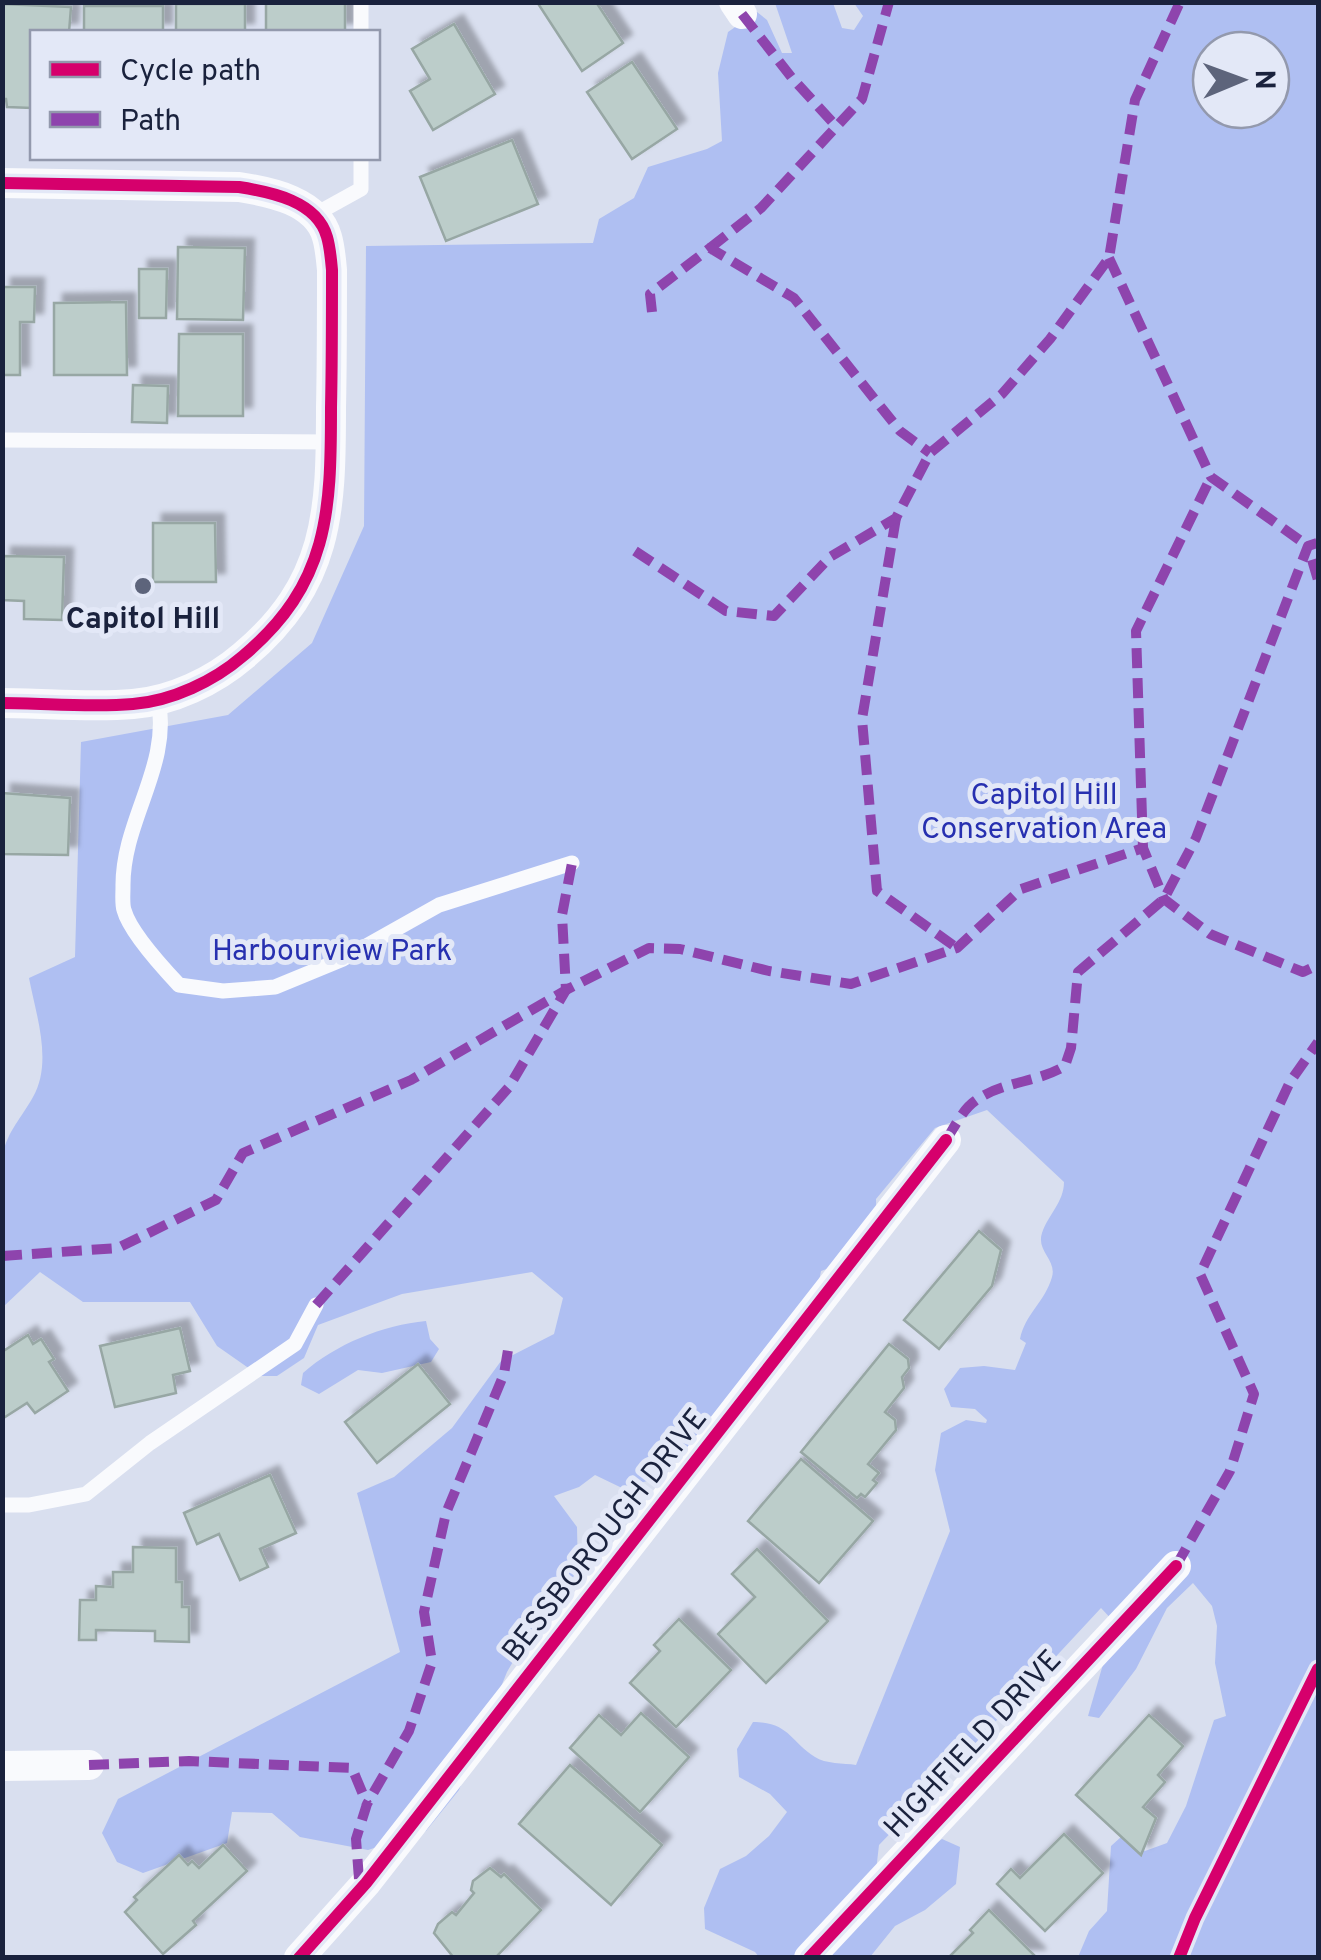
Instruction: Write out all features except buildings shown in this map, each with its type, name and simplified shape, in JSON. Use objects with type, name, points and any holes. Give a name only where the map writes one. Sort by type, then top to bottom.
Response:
[{"type":"street","points":[[2,183],[239,187],[277,194],[314,214],[327,234],[332,270],[330,496],[322,540],[292,606],[271,633],[227,670],[158,699],[133,704],[2,702]]},
{"type":"street","name":"BESSBOROUGH DRIVE","points":[[299,1958],[366,1883],[946,1140]]},
{"type":"street","name":"HIGHFIELD DRIVE","points":[[809,1958],[1176,1566]]},
{"type":"street","points":[[2,1766],[89,1765]]},
{"type":"lane","points":[[361,2],[361,30]]},
{"type":"lane","points":[[314,214],[361,189],[361,160]]},
{"type":"lane","points":[[2,440],[331,442]]},
{"type":"lane","points":[[158,699],[163,722],[148,787],[123,864],[124,910],[151,954],[179,985],[223,991],[275,988],[343,959],[439,905],[572,863]]},
{"type":"lane","points":[[2,1505],[28,1505],[86,1494],[150,1443],[295,1344],[316,1305]]},
{"type":"green space","points":[[775,3],[833,3],[842,28],[854,30],[863,16],[854,3],[1318,3],[1318,1957],[1078,1957],[1089,1931],[1107,1911],[1111,1846],[1121,1837],[1145,1851],[1167,1843],[1186,1806],[1214,1720],[1226,1716],[1215,1663],[1217,1626],[1212,1606],[1193,1583],[1167,1608],[1136,1669],[1099,1718],[1088,1716],[1115,1623],[1101,1608],[957,1763],[939,1789],[879,1845],[876,1871],[806,1953],[759,1957],[705,1929],[704,1908],[720,1869],[746,1856],[769,1836],[787,1812],[770,1794],[739,1777],[737,1749],[753,1722],[765,1723],[782,1729],[819,1759],[856,1765],[950,1531],[935,1470],[941,1433],[966,1420],[987,1420],[975,1409],[951,1407],[944,1389],[960,1368],[1015,1370],[1026,1343],[1020,1339],[1023,1330],[1052,1277],[1052,1265],[1041,1239],[1064,1182],[987,1110],[935,1128],[876,1199],[876,1233],[870,1251],[821,1271],[810,1327],[666,1474],[652,1464],[651,1480],[622,1488],[595,1475],[579,1487],[554,1496],[577,1527],[578,1573],[557,1589],[533,1627],[507,1672],[459,1790],[426,1831],[368,1850],[300,1837],[272,1813],[232,1812],[227,1843],[143,1873],[117,1862],[102,1833],[118,1799],[400,1652],[357,1493],[394,1477],[452,1428],[501,1361],[554,1334],[563,1298],[532,1272],[402,1294],[318,1325],[304,1358],[277,1376],[260,1376],[217,1346],[190,1302],[83,1302],[40,1272],[3,1307],[3,1154],[11,1132],[33,1097],[42,1069],[41,1038],[29,978],[75,957],[81,742],[228,715],[312,643],[364,526],[366,246],[593,243],[599,219],[634,198],[648,167],[722,141],[718,73],[728,32],[757,12],[767,20],[782,53],[792,53]]},
{"type":"green space","points":[[426,1321],[430,1339],[439,1349],[431,1362],[382,1373],[358,1370],[319,1394],[301,1385],[303,1373],[345,1345],[377,1332]]},
{"type":"green space","points":[[942,1839],[960,1847],[956,1884],[925,1910],[895,1926],[870,1957],[824,1958],[913,1859]]},
{"type":"marked path","points":[[710,248],[761,208],[862,99],[889,2]]},
{"type":"marked path","points":[[635,551],[726,611],[774,616],[830,557],[896,518],[930,453],[1002,394],[1050,339],[1109,258],[1135,100],[1180,2]]},
{"type":"marked path","points":[[742,14],[837,127]]},
{"type":"marked path","points":[[652,312],[650,294],[710,248],[794,298],[900,431],[930,453]]},
{"type":"marked path","points":[[1109,258],[1211,477],[1308,546],[1317,543]]},
{"type":"marked path","points":[[1143,848],[1136,631],[1211,477]]},
{"type":"marked path","points":[[896,518],[862,719],[877,891],[957,948]]},
{"type":"marked path","points":[[946,1140],[967,1109],[985,1094],[1065,1066],[1071,1048],[1078,972],[1164,899],[1196,838],[1308,546],[1318,580]]},
{"type":"marked path","points":[[2,1256],[118,1248],[216,1200],[243,1153],[411,1080],[566,990],[649,948],[680,949],[769,971],[851,984],[957,948],[1021,889],[1143,848],[1164,899],[1210,934],[1303,972],[1318,965]]},
{"type":"marked path","points":[[316,1305],[509,1087],[566,990],[562,915],[572,863]]},
{"type":"marked path","points":[[1176,1566],[1230,1471],[1254,1394],[1200,1274],[1290,1082],[1318,1042]]},
{"type":"marked path","points":[[359,1879],[356,1839],[367,1804],[409,1731],[432,1662],[424,1612],[446,1513],[504,1374],[508,1350]]},
{"type":"marked path","points":[[89,1765],[189,1761],[352,1768],[367,1804]]},
{"type":"cycle path","points":[[2,183],[239,187],[265,192],[291,200],[314,215],[327,237],[332,270],[331,446],[326,513],[309,573],[293,602],[243,656],[219,674],[177,694],[117,705],[2,703]]},
{"type":"cycle path","points":[[299,1958],[366,1883],[946,1140]]},
{"type":"cycle path","points":[[809,1958],[1176,1566]]},
{"type":"cycle path","points":[[1179,1958],[1318,1669]]},
{"type":"place","name":"Capitol Hill","points":[[143,586]]},
{"type":"park label","name":"Capitol Hill Conservation Area","points":[[1044,813]]},
{"type":"park label","name":"Harbourview Park","points":[[332,952]]}]
